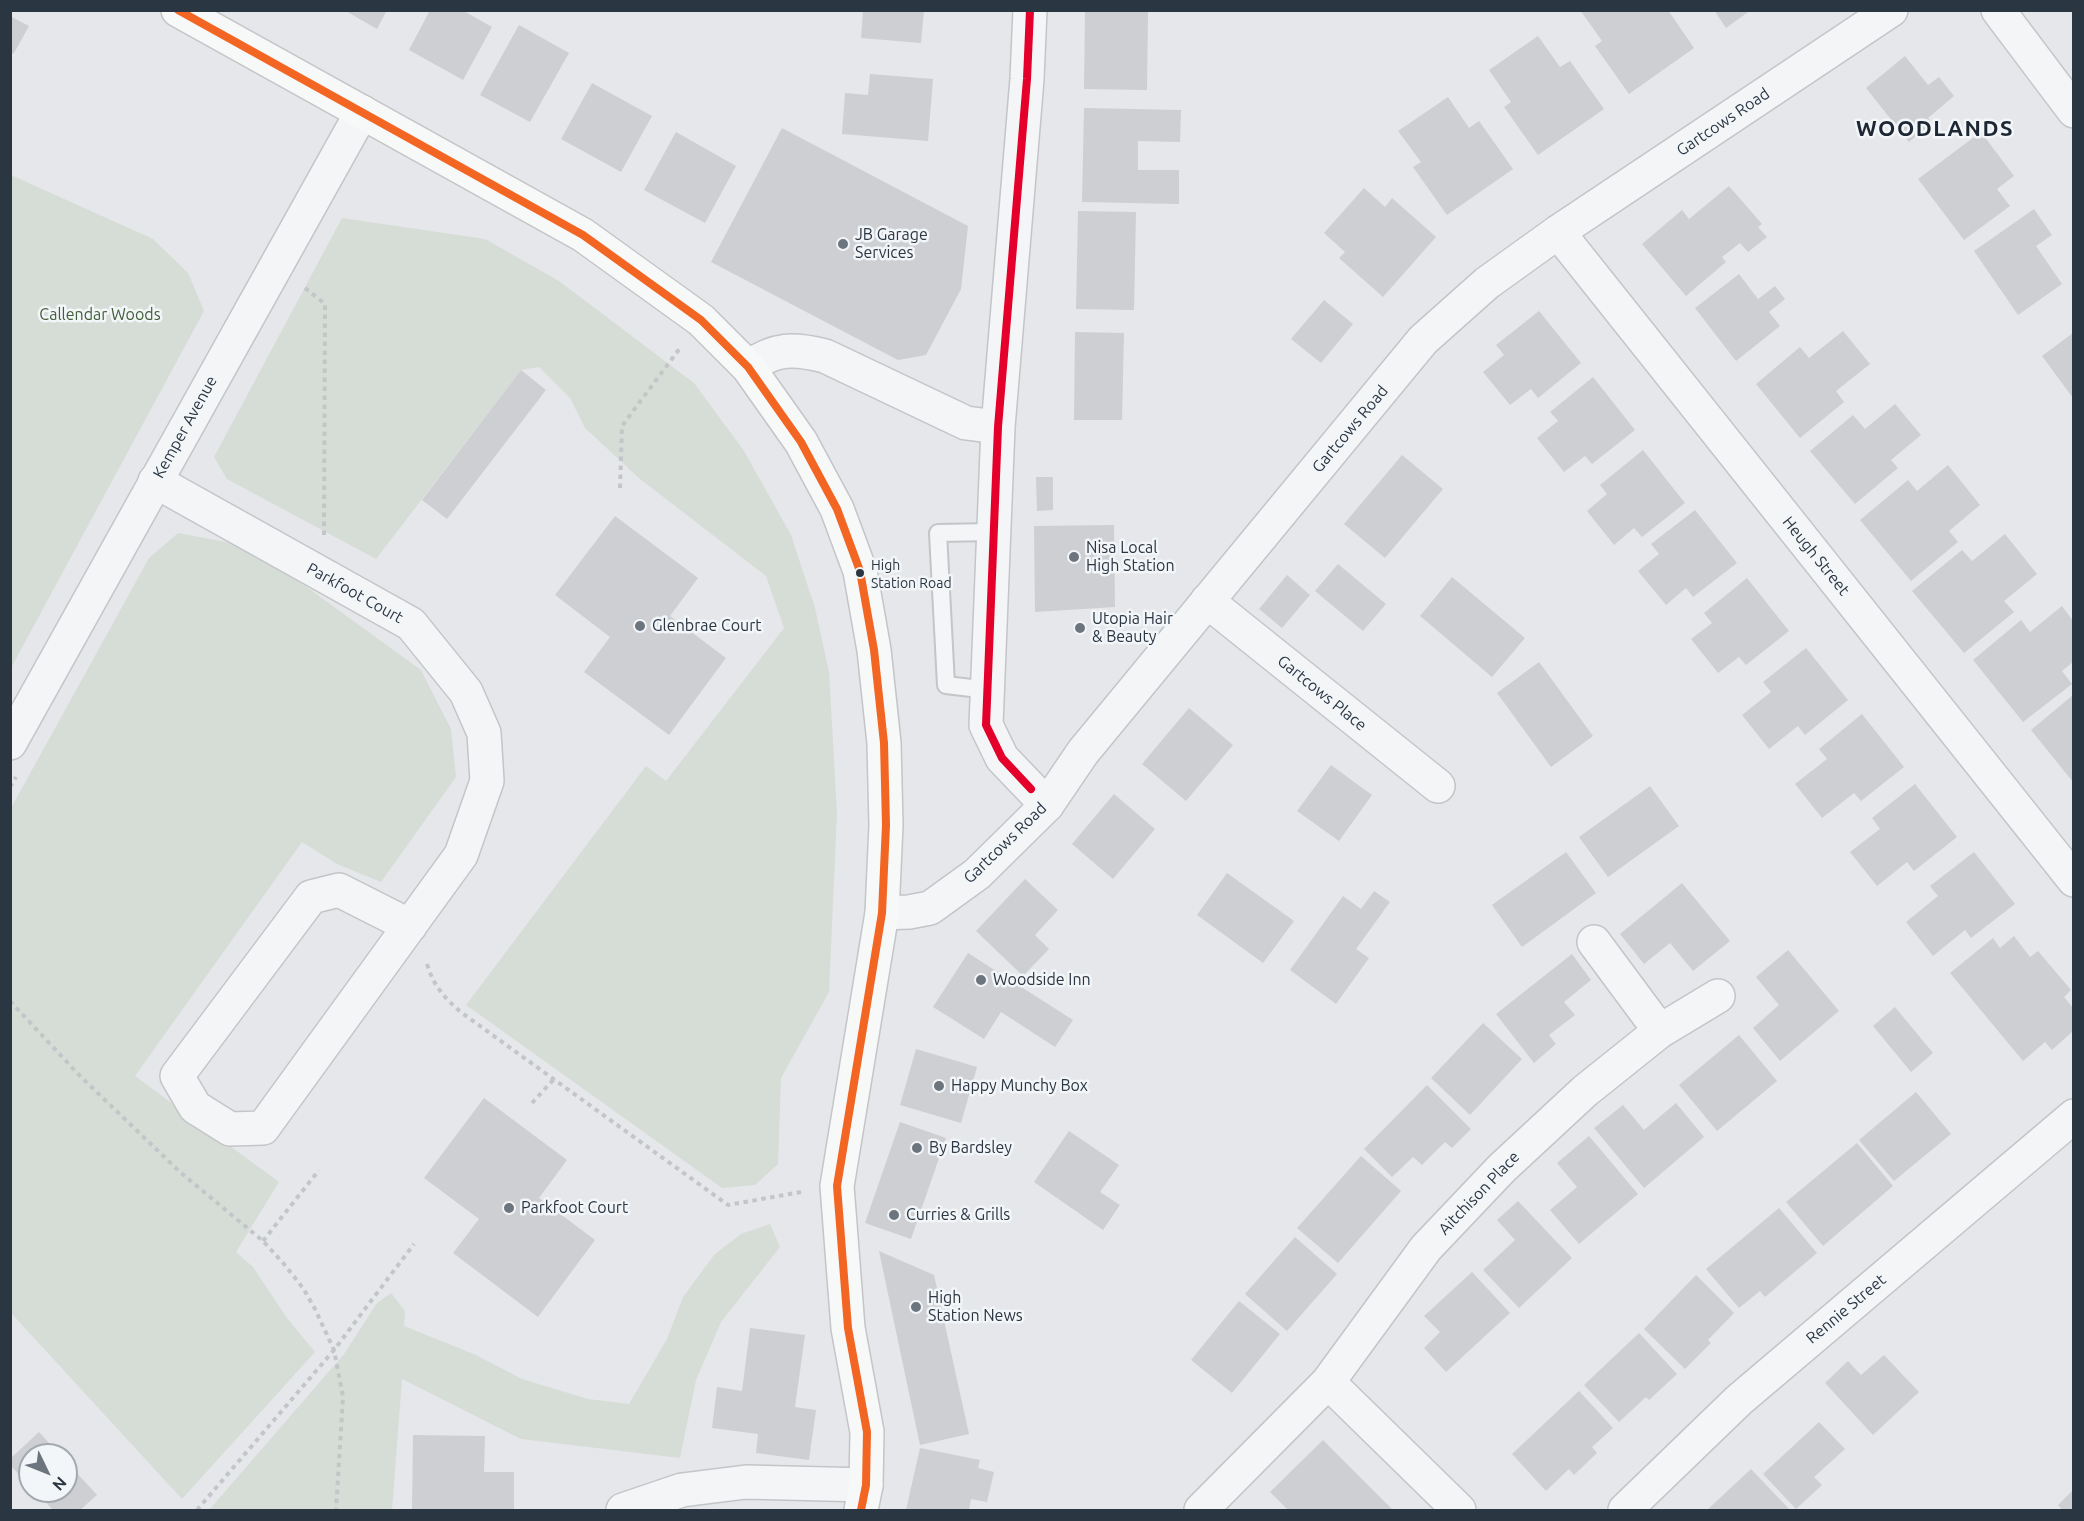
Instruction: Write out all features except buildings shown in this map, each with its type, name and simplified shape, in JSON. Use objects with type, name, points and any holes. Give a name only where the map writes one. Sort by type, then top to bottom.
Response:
[{"type":"main road","points":[[178,10],[583,236],[700,320],[748,367],[801,442],[837,509],[860,571],[874,650],[884,743],[886,825],[882,913],[837,1186],[848,1328],[867,1432],[863,1498]]},
{"type":"street","points":[[1030,10],[1026,91],[998,427],[986,725],[1002,758],[1047,805]]},
{"type":"street","name":"Gartcows Road","points":[[882,913],[909,912],[930,908],[977,874],[1047,805],[1083,752],[1423,339],[1487,283],[1558,232],[1891,10]]},
{"type":"street","points":[[1998,10],[2073,111]]},
{"type":"street","name":"Kemper Avenue","points":[[10,743],[362,112]]},
{"type":"street","name":"Heugh Street","points":[[1558,232],[2073,880]]},
{"type":"street","points":[[748,367],[764,357],[786,351],[802,350],[825,356],[966,423],[998,427]]},
{"type":"street","name":"Parkfoot Court","points":[[155,481],[411,624],[466,692],[484,733],[487,782],[461,855],[410,926],[263,1128],[230,1129],[195,1107],[177,1076],[311,897],[339,890],[410,926]]},
{"type":"street","name":"Gartcows Place","points":[[1207,601],[1438,786]]},
{"type":"street","points":[[1594,942],[1660,1031]]},
{"type":"street","name":"Aitchison Place","points":[[1201,1510],[1328,1382],[1426,1248],[1502,1168],[1585,1090],[1660,1031],[1718,996]]},
{"type":"street","name":"Rennie Street","points":[[1625,1510],[1739,1400],[2073,1116]]},
{"type":"street","points":[[1328,1382],[1459,1510]]},
{"type":"street","points":[[624,1510],[682,1490],[746,1482],[863,1498]]},
{"type":"lane","points":[[988,690],[946,685],[938,533],[993,532]]},
{"type":"path","points":[[276,265],[325,304],[323,575]]},
{"type":"path","points":[[620,488],[622,426],[700,320]]},
{"type":"path","points":[[432,980],[448,1001],[462,1012],[728,1205],[797,1193]]},
{"type":"path","points":[[10,1001],[97,1092],[180,1172],[263,1241],[303,1288],[334,1350],[343,1397],[336,1510]]},
{"type":"path","points":[[532,1103],[554,1079]]},
{"type":"path","points":[[263,1241],[319,1170]]},
{"type":"path","points":[[197,1510],[334,1350],[414,1244]]},
{"type":"green space","name":"Callendar Woods","points":[[11,175],[153,239],[188,273],[204,311],[11,668]]},
{"type":"green space","points":[[342,218],[485,239],[559,281],[694,383],[744,451],[791,535],[815,608],[829,672],[837,813],[829,992],[781,1078],[778,1164],[755,1185],[722,1188],[466,1005],[646,766],[666,781],[784,628],[766,576],[640,479],[585,428],[570,398],[539,367],[521,370],[376,559],[227,479],[214,457]]},
{"type":"green space","points":[[178,533],[231,543],[304,585],[421,670],[451,729],[456,777],[381,882],[337,864],[302,842],[135,1076],[279,1182],[236,1252],[253,1267],[287,1318],[315,1352],[182,1499],[11,1313],[11,808],[149,558]]},
{"type":"green space","points":[[770,1224],[780,1247],[721,1322],[696,1380],[680,1458],[521,1439],[402,1379],[392,1510],[209,1510],[344,1354],[377,1303],[391,1293],[405,1311],[404,1326],[476,1355],[522,1379],[588,1399],[629,1404],[667,1339],[683,1297],[715,1254],[741,1234]]},
{"type":"transit line","points":[[178,10],[583,235],[701,320],[748,367],[801,442],[837,509],[860,571],[874,650],[884,743],[886,825],[882,913],[837,1186],[848,1328],[867,1432],[866,1485],[861,1510]]},
{"type":"transit line","points":[[1030,10],[1027,79],[998,427],[986,725],[1002,758],[1031,789]]},
{"type":"place","name":"JB Garage Services","points":[[843,244]]},
{"type":"place","name":"Nisa Local High Station","points":[[1074,557]]},
{"type":"place","name":"High Station Road","points":[[860,573]]},
{"type":"place","name":"Glenbrae Court","points":[[640,626]]},
{"type":"place","name":"Utopia Hair & Beauty","points":[[1080,628]]},
{"type":"place","name":"Woodside Inn","points":[[981,980]]},
{"type":"place","name":"Happy Munchy Box","points":[[939,1086]]},
{"type":"place","name":"By Bardsley","points":[[917,1148]]},
{"type":"place","name":"Parkfoot Court","points":[[509,1208]]},
{"type":"place","name":"Curries & Grills","points":[[894,1215]]},
{"type":"place","name":"High Station News","points":[[916,1307]]},
{"type":"district","name":"WOODLANDS","points":[[1935,129]]}]
